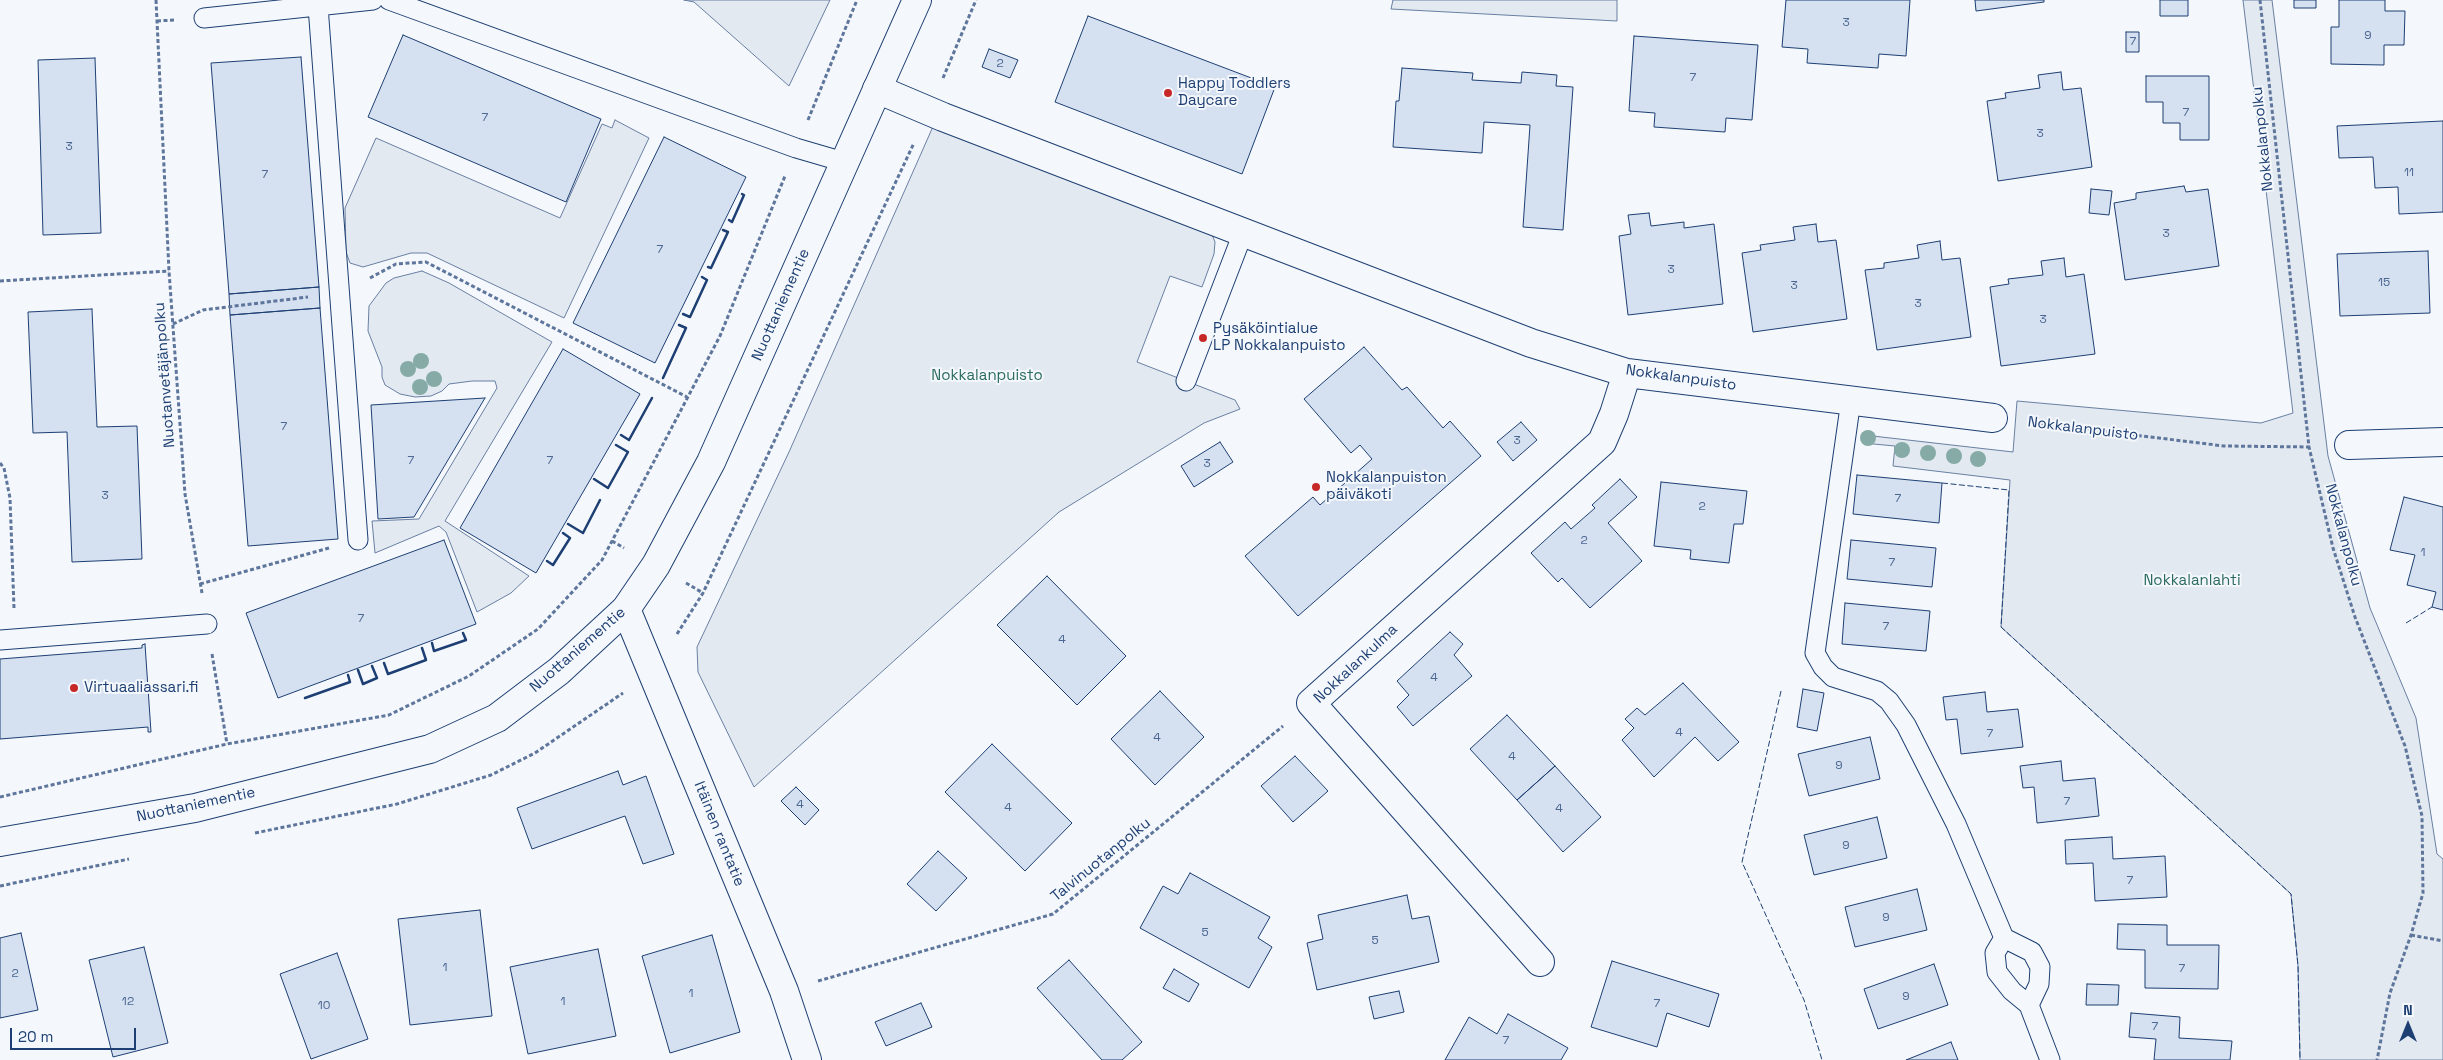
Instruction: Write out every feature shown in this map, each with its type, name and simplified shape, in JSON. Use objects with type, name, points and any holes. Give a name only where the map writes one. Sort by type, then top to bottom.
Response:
[{"type":"street","name":"Nuottaniementie","points":[[0,842],[194,808],[430,749],[497,718],[558,671],[626,609],[656,564],[711,462],[917,0]]},
{"type":"street","name":"Nokkalanpuisto","points":[[877,89],[1243,233],[1531,343],[1627,373],[1993,418]]},
{"type":"street","name":"Nokkalankulma","points":[[1540,962],[1311,704],[1602,442],[1614,414],[1627,373]]},
{"type":"street","points":[[2349,445],[2443,442]]},
{"type":"street","name":"Itäinen rantatie","points":[[626,609],[784,991],[807,1060]]},
{"type":"lane","points":[[204,18],[373,0]]},
{"type":"lane","points":[[388,0],[796,148],[844,162]]},
{"type":"lane","points":[[318,6],[358,540]]},
{"type":"lane","points":[[1186,381],[1243,233]]},
{"type":"lane","points":[[1851,400],[1816,634],[1815,653],[1823,668],[1833,677],[1878,691],[1889,701],[1906,725],[1956,824],[2004,938],[2032,952],[2040,967],[2039,984],[2029,1005]]},
{"type":"lane","points":[[8,639],[207,624]]},
{"type":"lane","points":[[2004,938],[1995,953],[1997,972],[2012,991],[2029,1005],[2050,1060]]},
{"type":"path","name":"Nuotanvetäjänpolku","points":[[156,0],[169,271],[185,494],[227,744]]},
{"type":"path","points":[[0,797],[227,744],[389,715],[469,676],[538,629],[602,560],[720,336],[857,0]]},
{"type":"path","points":[[252,834],[398,804],[491,775],[535,753],[653,672],[703,593],[929,111],[976,0]]},
{"type":"path","name":"Nokkalanpolku","points":[[2260,0],[2309,447],[2333,548],[2355,617],[2405,746],[2422,816],[2423,893],[2411,935],[2390,993],[2378,1060]]},
{"type":"path","points":[[173,324],[203,310],[340,294],[396,264],[426,262],[687,397]]},
{"type":"path","points":[[0,281],[169,271]]},
{"type":"path","name":"Nokkalanpuisto","points":[[1993,418],[2224,446],[2309,447],[2349,445]]},
{"type":"path","points":[[0,463],[4,468],[10,498],[8,639]]},
{"type":"path","points":[[200,584],[358,540]]},
{"type":"path","name":"Talvinuotanpolku","points":[[784,991],[1053,914],[1311,704]]},
{"type":"path","points":[[0,886],[136,858]]},
{"type":"path","points":[[2411,935],[2443,941]]},
{"type":"green space","points":[[684,0],[830,0],[789,86],[694,2]]},
{"type":"green space","points":[[1393,0],[1617,0],[1617,21],[1391,9]]},
{"type":"green space","name":"Nokkalanlahti","points":[[2243,0],[2272,0],[2328,456],[2370,608],[2416,718],[2437,854],[2443,859],[2443,1060],[2300,1060],[2298,966],[2291,894],[2001,627],[2010,480],[1893,466],[1895,446],[1863,443],[1864,435],[2013,452],[2017,401],[2261,423],[2293,413]]},
{"type":"green space","points":[[615,120],[649,138],[564,318],[427,253],[411,253],[363,267],[350,263],[346,252],[345,208],[376,138],[560,218],[602,124],[612,128]]},
{"type":"green space","name":"Nokkalanpuisto","points":[[935,122],[1211,232],[1215,242],[1214,254],[1202,287],[1170,276],[1137,362],[1235,400],[1240,409],[1204,423],[1059,512],[754,787],[698,672],[697,647],[789,452]]},
{"type":"green space","points":[[422,271],[449,283],[552,342],[445,521],[529,576],[511,593],[477,612],[446,532],[439,526],[375,553],[372,521],[419,519],[497,388],[495,381],[472,381],[449,384],[442,391],[431,396],[415,397],[400,394],[385,385],[382,377],[382,367],[368,331],[369,306],[386,283],[394,278]]},
{"type":"building","points":[[1786,0],[1910,0],[1906,56],[1879,54],[1878,68],[1807,63],[1808,49],[1782,47]]},
{"type":"building","points":[[1975,0],[2044,0],[2044,2],[1976,11]]},
{"type":"building","points":[[2160,0],[2188,0],[2188,16],[2160,16]]},
{"type":"building","points":[[2294,0],[2316,0],[2316,8],[2294,8]]},
{"type":"building","points":[[2339,0],[2385,0],[2385,11],[2405,11],[2404,45],[2384,45],[2384,65],[2331,64],[2331,27],[2339,27]]},
{"type":"building","points":[[1088,16],[1275,87],[1242,174],[1055,102]]},
{"type":"building","points":[[2126,32],[2139,32],[2139,52],[2126,52]]},
{"type":"building","points":[[403,35],[601,119],[566,202],[368,117]]},
{"type":"building","points":[[1634,36],[1758,45],[1752,120],[1726,118],[1725,132],[1654,127],[1655,113],[1629,111]]},
{"type":"building","points":[[989,49],[1018,60],[1010,78],[982,67]]},
{"type":"building","points":[[301,57],[319,287],[229,294],[211,63]]},
{"type":"building","points":[[95,58],[101,233],[43,235],[38,60]]},
{"type":"building","points":[[1402,68],[1473,73],[1472,80],[1521,83],[1522,72],[1557,75],[1556,86],[1573,87],[1563,230],[1523,227],[1530,125],[1484,122],[1482,153],[1393,147],[1396,101],[1399,101]]},
{"type":"building","points":[[2061,72],[2063,90],[2081,88],[2092,167],[1998,181],[1987,101],[2006,98],[2005,93],[2040,88],[2038,75]]},
{"type":"building","points":[[2146,76],[2209,76],[2209,140],[2180,140],[2180,123],[2163,123],[2163,102],[2146,102]]},
{"type":"building","points":[[2443,121],[2443,212],[2399,214],[2398,187],[2375,188],[2373,157],[2339,158],[2337,126]]},
{"type":"building","points":[[664,137],[746,177],[655,363],[573,323]]},
{"type":"building","points":[[2184,186],[2186,192],[2208,189],[2219,266],[2125,280],[2114,203],[2136,199],[2136,193]]},
{"type":"building","points":[[2091,189],[2112,191],[2109,215],[2089,213]]},
{"type":"building","points":[[1649,213],[1651,226],[1684,222],[1684,228],[1714,224],[1723,304],[1628,315],[1619,236],[1631,234],[1628,215]]},
{"type":"building","points":[[1816,224],[1818,242],[1836,240],[1847,319],[1753,332],[1742,253],[1761,250],[1760,245],[1795,240],[1793,227]]},
{"type":"building","points":[[1940,241],[1942,260],[1960,258],[1971,337],[1877,350],[1865,270],[1884,268],[1884,263],[1919,258],[1917,245]]},
{"type":"building","points":[[2428,251],[2430,313],[2340,316],[2337,254]]},
{"type":"building","points":[[2064,258],[2066,277],[2084,274],[2095,354],[2001,366],[1990,287],[2009,284],[2008,279],[2043,275],[2041,261]]},
{"type":"building","points":[[319,287],[320,308],[230,315],[229,294]]},
{"type":"building","points":[[320,308],[338,539],[248,546],[230,315]]},
{"type":"building","points":[[92,309],[97,427],[137,426],[142,559],[72,562],[67,432],[33,433],[28,312]]},
{"type":"building","points":[[1364,347],[1402,390],[1407,387],[1443,428],[1450,421],[1481,456],[1298,616],[1245,556],[1313,497],[1320,505],[1372,459],[1360,445],[1351,453],[1304,399]]},
{"type":"building","points":[[563,349],[640,394],[536,573],[460,528]]},
{"type":"building","points":[[485,398],[414,517],[378,519],[371,405]]},
{"type":"building","points":[[1521,422],[1537,440],[1513,461],[1497,442]]},
{"type":"building","points":[[1220,442],[1233,462],[1194,487],[1181,466]]},
{"type":"building","points":[[1857,475],[1942,483],[1939,523],[1853,514]]},
{"type":"building","points":[[1620,479],[1637,497],[1608,523],[1642,561],[1590,608],[1562,578],[1558,582],[1531,553],[1565,522],[1571,529],[1595,508],[1592,505]]},
{"type":"building","points":[[1661,482],[1747,491],[1743,524],[1734,524],[1729,563],[1690,559],[1691,550],[1654,546]]},
{"type":"building","points":[[2404,497],[2443,507],[2443,610],[2432,607],[2436,592],[2407,585],[2415,555],[2390,550]]},
{"type":"building","points":[[444,540],[476,624],[278,698],[246,613]]},
{"type":"building","points":[[1851,540],[1936,548],[1932,587],[1847,579]]},
{"type":"building","points":[[1047,576],[1126,656],[1077,705],[997,625]]},
{"type":"building","points":[[1845,603],[1930,611],[1926,651],[1842,644]]},
{"type":"building","points":[[1450,632],[1463,644],[1454,655],[1472,676],[1413,726],[1397,707],[1409,695],[1397,681]]},
{"type":"building","name":"Virtuaaliassari.fi","points":[[145,644],[151,732],[148,732],[148,727],[0,739],[0,659],[142,648],[142,645]]},
{"type":"building","points":[[1683,683],[1739,742],[1718,761],[1695,737],[1654,777],[1622,740],[1634,728],[1625,719],[1637,708],[1645,715]]},
{"type":"building","points":[[1803,689],[1824,693],[1817,731],[1797,727]]},
{"type":"building","points":[[1160,691],[1204,737],[1155,785],[1111,739]]},
{"type":"building","points":[[1985,692],[1987,712],[2018,709],[2023,747],[1961,754],[1957,719],[1946,720],[1943,697]]},
{"type":"building","points":[[1507,715],[1555,766],[1517,800],[1470,749]]},
{"type":"building","points":[[1870,737],[1880,779],[1809,796],[1798,754]]},
{"type":"building","points":[[992,744],[1072,823],[1025,871],[945,792]]},
{"type":"building","points":[[1295,756],[1328,791],[1293,822],[1261,786]]},
{"type":"building","points":[[2061,761],[2063,781],[2095,778],[2099,816],[2037,823],[2034,787],[2023,788],[2020,766]]},
{"type":"building","points":[[1555,766],[1601,817],[1563,852],[1517,800]]},
{"type":"building","points":[[618,771],[623,785],[646,776],[674,854],[643,864],[625,816],[532,849],[517,808]]},
{"type":"building","points":[[796,787],[819,810],[805,825],[781,801]]},
{"type":"building","points":[[1877,817],[1887,858],[1814,875],[1804,835]]},
{"type":"building","points":[[2112,837],[2113,859],[2165,856],[2167,897],[2095,901],[2093,863],[2066,864],[2065,840]]},
{"type":"building","points":[[938,851],[967,878],[936,911],[907,884]]},
{"type":"building","points":[[1190,873],[1270,917],[1258,938],[1272,947],[1249,988],[1140,928],[1163,886],[1178,894]]},
{"type":"building","points":[[1917,889],[1927,930],[1855,947],[1845,907]]},
{"type":"building","points":[[1407,895],[1412,919],[1429,916],[1439,962],[1317,990],[1307,943],[1323,939],[1318,915]]},
{"type":"building","points":[[480,910],[492,1016],[410,1025],[398,919]]},
{"type":"building","points":[[2118,924],[2167,925],[2167,945],[2219,945],[2218,989],[2145,988],[2145,950],[2117,949]]},
{"type":"building","points":[[21,933],[38,1010],[0,1018],[0,938]]},
{"type":"building","points":[[712,935],[740,1032],[670,1053],[642,956]]},
{"type":"building","points":[[144,947],[168,1043],[113,1057],[89,960]]},
{"type":"building","points":[[598,949],[616,1036],[528,1054],[510,967]]},
{"type":"building","points":[[337,953],[368,1039],[311,1059],[280,974]]},
{"type":"building","points":[[1069,960],[1142,1042],[1122,1060],[1102,1060],[1037,988]]},
{"type":"building","points":[[1612,961],[1719,994],[1709,1027],[1667,1013],[1657,1047],[1591,1027]]},
{"type":"building","points":[[1934,964],[1948,1005],[1878,1029],[1864,989]]},
{"type":"building","points":[[1174,969],[1199,984],[1189,1002],[1163,988]]},
{"type":"building","points":[[2087,984],[2119,985],[2118,1005],[2086,1005]]},
{"type":"building","points":[[1399,991],[1404,1012],[1374,1019],[1369,997]]},
{"type":"building","points":[[921,1003],[932,1027],[886,1046],[875,1022]]},
{"type":"building","points":[[2131,1013],[2180,1017],[2179,1038],[2232,1041],[2230,1060],[2154,1060],[2156,1039],[2129,1037]]},
{"type":"building","points":[[1508,1014],[1568,1048],[1561,1060],[1445,1060],[1469,1017],[1497,1034]]},
{"type":"building","points":[[1951,1042],[1958,1060],[1906,1060]]},
{"type":"fence","points":[[1942,483],[2009,490],[2001,627],[2291,894],[2298,966],[2300,1060]]},
{"type":"fence","points":[[2406,623],[2432,607]]},
{"type":"fence","points":[[1781,691],[1742,862],[1804,1000],[1822,1060]]},
{"type":"wall","points":[[729,220],[732,222],[744,195],[742,194]]},
{"type":"wall","points":[[708,267],[711,268],[728,232],[723,230]]},
{"type":"wall","points":[[683,314],[690,317],[707,280],[702,277]]},
{"type":"wall","points":[[663,378],[686,328],[679,325]]},
{"type":"wall","points":[[621,435],[629,440],[652,398]]},
{"type":"wall","points":[[594,479],[608,488],[628,452],[616,445]]},
{"type":"wall","points":[[568,524],[583,533],[600,500]]},
{"type":"wall","points":[[547,561],[553,565],[570,538],[563,533]]},
{"type":"wall","points":[[432,643],[434,651],[466,640],[463,633]]},
{"type":"wall","points":[[384,663],[388,674],[426,660],[422,648]]},
{"type":"wall","points":[[358,670],[363,684],[377,678],[372,666]]},
{"type":"wall","points":[[305,698],[350,682],[348,675]]},
{"type":"place","name":"Happy Toddlers Daycare","points":[[1168,93]]},
{"type":"place","name":"Pysäköintialue LP Nokkalanpuisto","points":[[1203,338]]},
{"type":"place","name":"Nokkalanpuiston päiväkoti","points":[[1316,487]]},
{"type":"place","name":"Virtuaaliassari.fi","points":[[74,688]]}]
